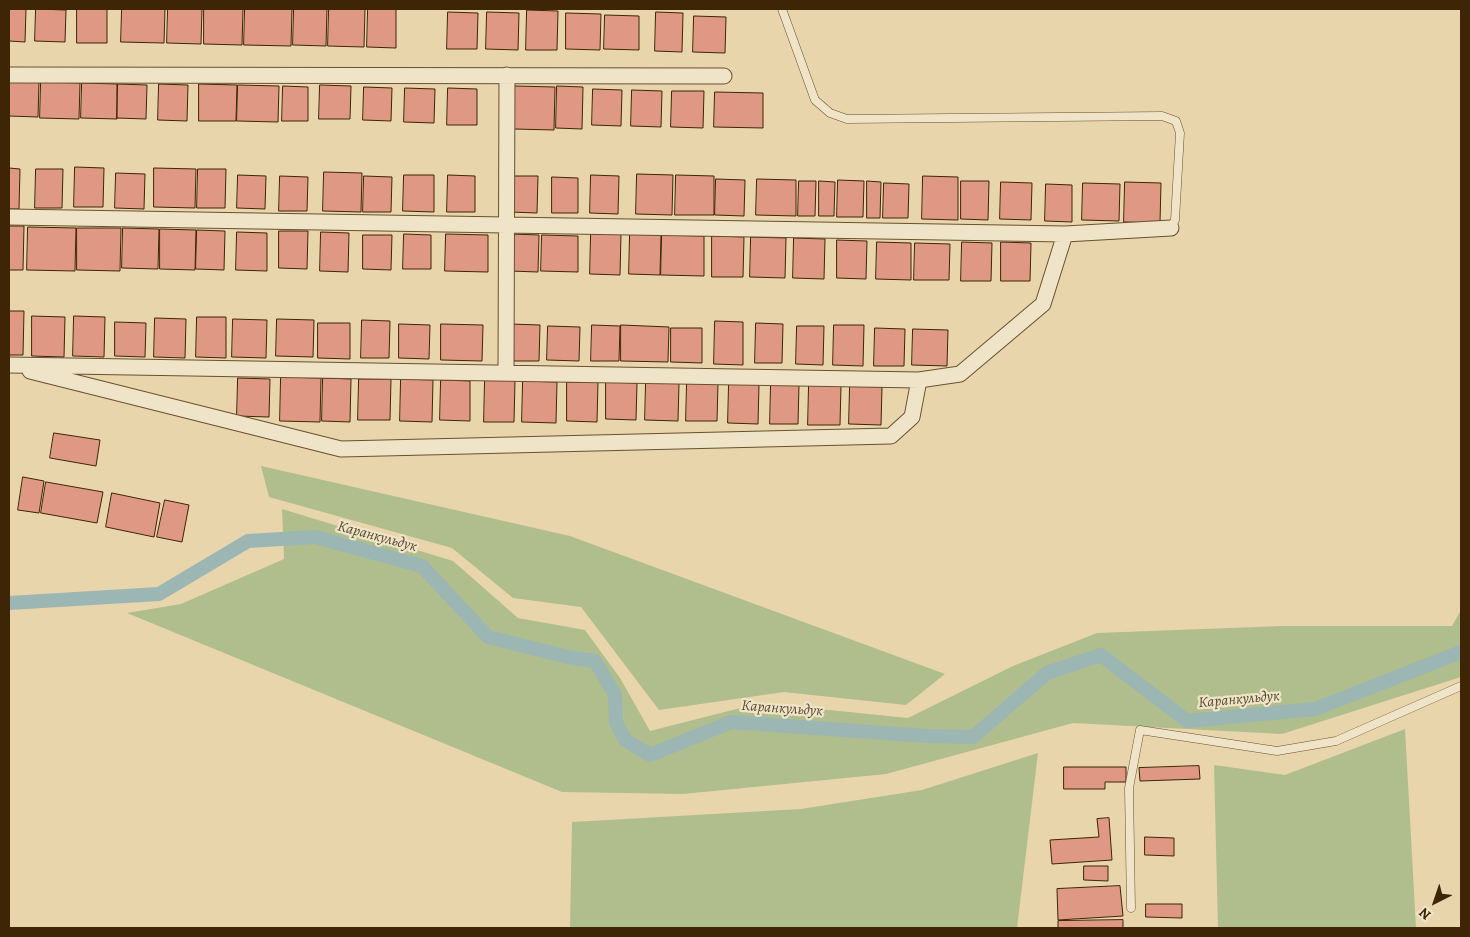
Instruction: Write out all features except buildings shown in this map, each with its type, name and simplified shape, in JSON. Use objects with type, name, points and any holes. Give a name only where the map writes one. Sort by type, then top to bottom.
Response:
[{"type":"street","points":[[9,76],[724,76]]},
{"type":"street","points":[[506,372],[507,76]]},
{"type":"street","points":[[9,217],[1065,234],[1171,228]]},
{"type":"street","points":[[9,365],[919,380],[960,374],[1043,304],[1065,234]]},
{"type":"street","points":[[9,365],[341,448],[891,436],[912,418],[919,380]]},
{"type":"lane","points":[[782,9],[815,100],[830,113],[847,119],[1162,116],[1176,121],[1180,133],[1175,220],[1171,228]]},
{"type":"lane","points":[[1131,908],[1129,788],[1140,730],[1277,751],[1336,741],[1461,686]]},
{"type":"green space","points":[[261,466],[570,536],[945,674],[906,705],[784,692],[659,710],[581,607],[513,598],[452,548],[269,497]]},
{"type":"green space","points":[[282,509],[453,561],[518,618],[585,630],[620,678],[650,731],[760,703],[908,718],[1013,666],[1097,633],[1282,626],[1452,626],[1461,610],[1461,677],[1282,734],[1073,723],[886,774],[683,794],[562,792],[127,613],[181,604],[284,559]]},
{"type":"green space","points":[[1405,729],[1416,928],[1218,928],[1214,765],[1285,775]]},
{"type":"green space","points":[[1038,753],[1017,928],[570,928],[572,822],[801,809],[922,790]]},
{"type":"waterway","name":"Каранкульдук","points":[[9,603],[159,594],[248,541],[315,537],[422,566],[488,637],[572,658],[595,661],[615,695],[616,722],[625,740],[650,755],[731,722],[927,736],[973,737],[1047,673],[1101,655],[1187,721],[1315,709],[1461,652]]}]
